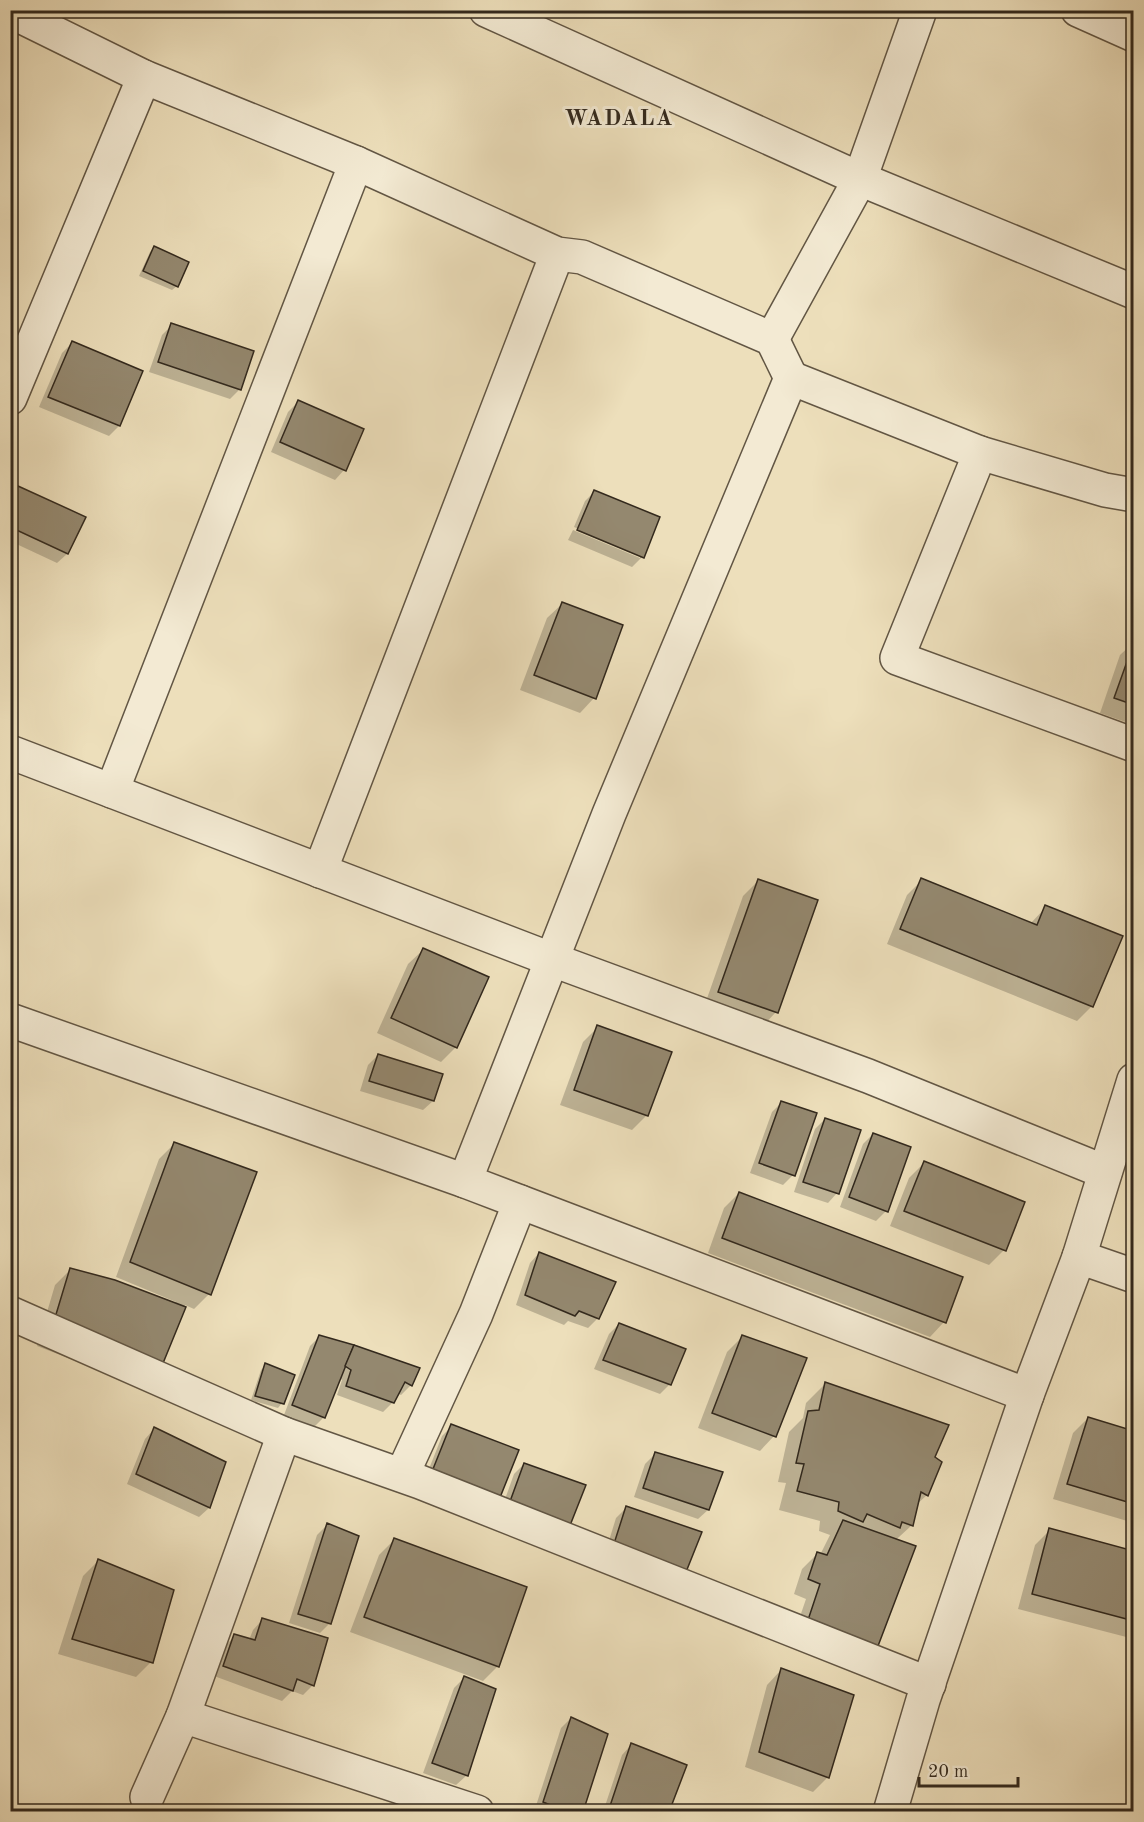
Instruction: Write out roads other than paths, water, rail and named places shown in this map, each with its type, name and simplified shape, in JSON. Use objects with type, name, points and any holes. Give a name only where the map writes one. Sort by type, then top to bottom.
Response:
[{"type":"street","points":[[486,10],[860,179],[1134,292]]},
{"type":"street","points":[[772,339],[860,179],[920,10]]},
{"type":"street","points":[[1078,10],[1134,35]]},
{"type":"street","points":[[10,11],[144,77],[356,163],[557,254],[582,256],[772,339],[791,378],[980,453],[1105,490],[1134,495]]},
{"type":"street","points":[[10,398],[144,77]]},
{"type":"street","points":[[112,791],[356,163]]},
{"type":"street","points":[[320,871],[557,254]]},
{"type":"street","points":[[465,1181],[609,814],[791,378]]},
{"type":"street","points":[[980,453],[897,658],[1134,746]]},
{"type":"street","points":[[10,752],[553,960],[868,1076],[1105,1172]]},
{"type":"street","points":[[10,1020],[465,1181],[1027,1395]]},
{"type":"street","points":[[890,1812],[929,1684],[1027,1395],[1079,1257],[1134,1080]]},
{"type":"street","points":[[402,1475],[476,1314],[520,1202]]},
{"type":"street","points":[[1079,1257],[1134,1276]]},
{"type":"street","points":[[10,1313],[284,1434],[402,1475],[929,1684]]},
{"type":"street","points":[[147,1797],[183,1716],[284,1434]]},
{"type":"street","points":[[183,1716],[477,1812]]},
{"type":"district","name":"WADALA","points":[[619,117]]}]
